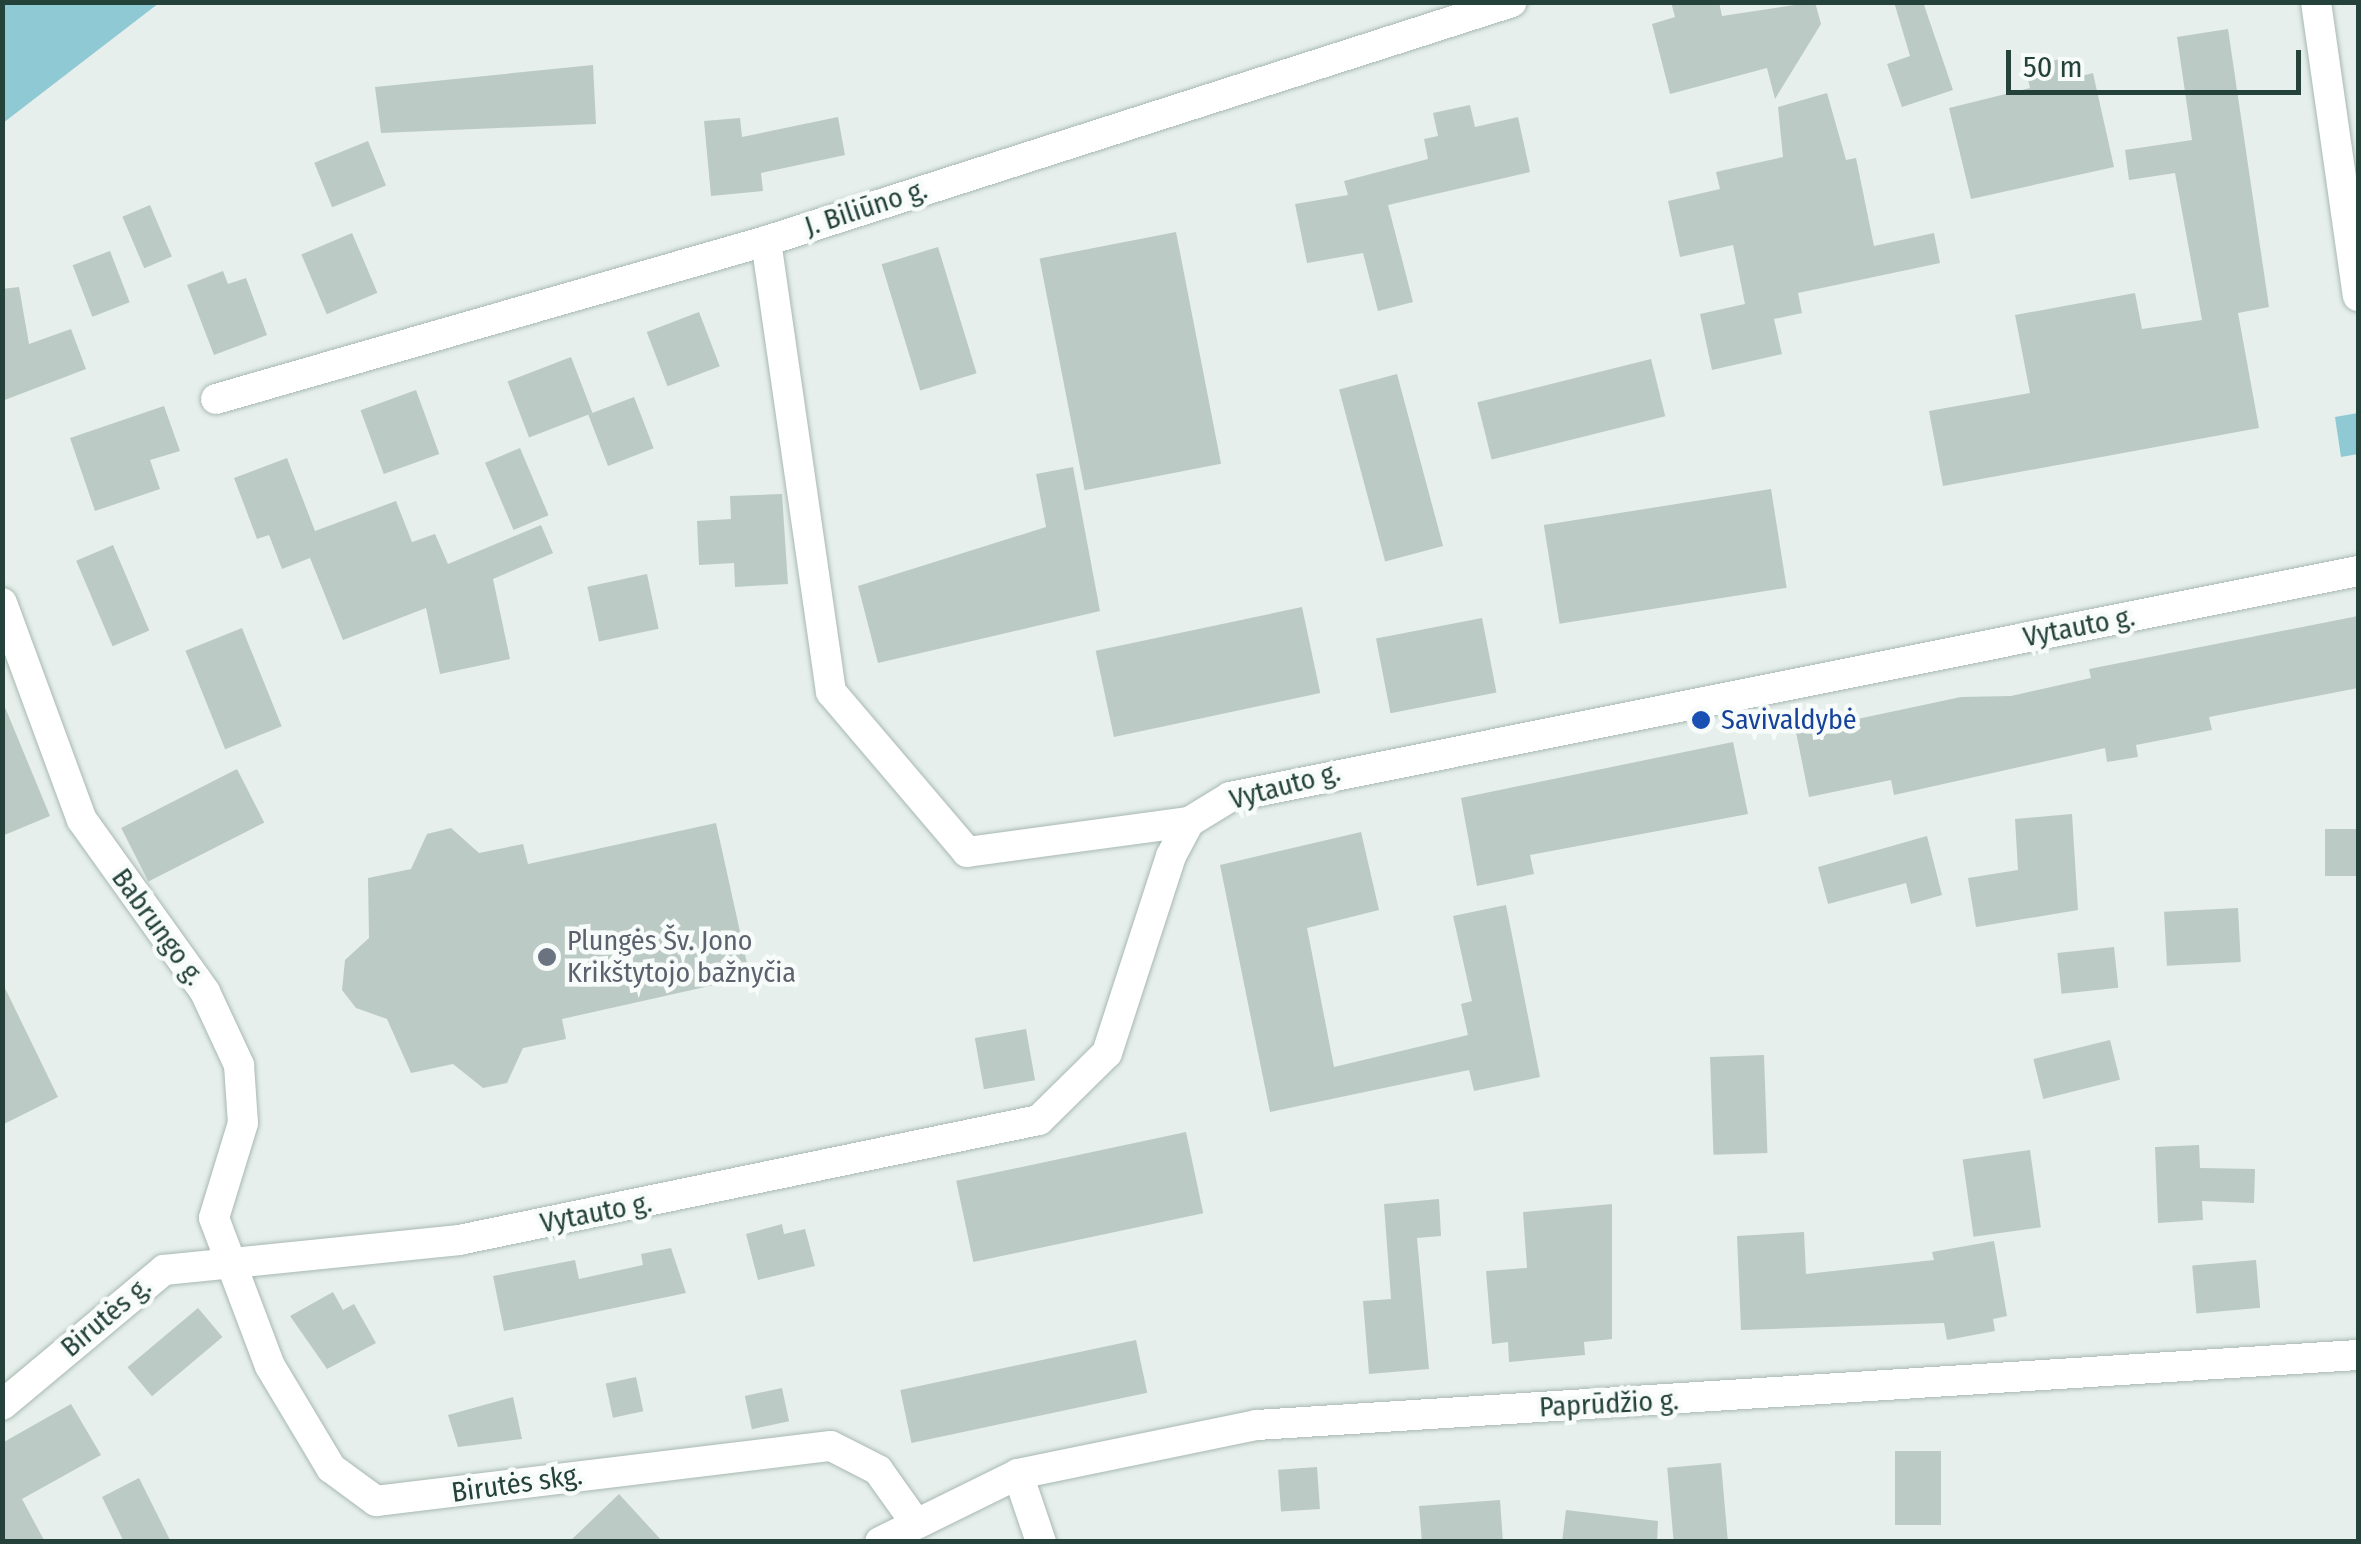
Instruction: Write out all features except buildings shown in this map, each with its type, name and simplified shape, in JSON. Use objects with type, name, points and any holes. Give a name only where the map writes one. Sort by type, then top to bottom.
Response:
[{"type":"street","name":"J. Biliūno g.","points":[[216,399],[766,240],[1512,2]]},
{"type":"street","points":[[2316,2],[2358,296]]},
{"type":"street","points":[[766,240],[830,692],[967,852],[1189,822]]},
{"type":"street","name":"Vytauto g.","points":[[224,1260],[459,1240],[1039,1120],[1107,1053],[1189,822],[1280,782],[2358,571]]},
{"type":"street","name":"Babrungo g.","points":[[2,604],[82,820],[205,992],[239,1065],[244,1123],[214,1218],[224,1260]]},
{"type":"street","name":"Birutės g.","points":[[2,1405],[138,1283],[224,1260]]},
{"type":"street","name":"Birutės skg.","points":[[224,1260],[270,1366],[330,1468],[376,1500],[832,1446],[878,1470],[915,1522]]},
{"type":"street","name":"Paprūdžio g.","points":[[880,1542],[1018,1474],[1257,1426],[2358,1355]]},
{"type":"street","points":[[1018,1474],[1041,1542]]},
{"type":"water","points":[[3,2],[159,2],[159,3],[3,123]]},
{"type":"water","points":[[2358,413],[2358,454],[2341,457],[2335,417]]},
{"type":"place","name":"Savivaldybė","points":[[1701,720]]},
{"type":"place","name":"Plungės Šv. Jono Krikštytojo bažnyčia","points":[[547,957]]}]
